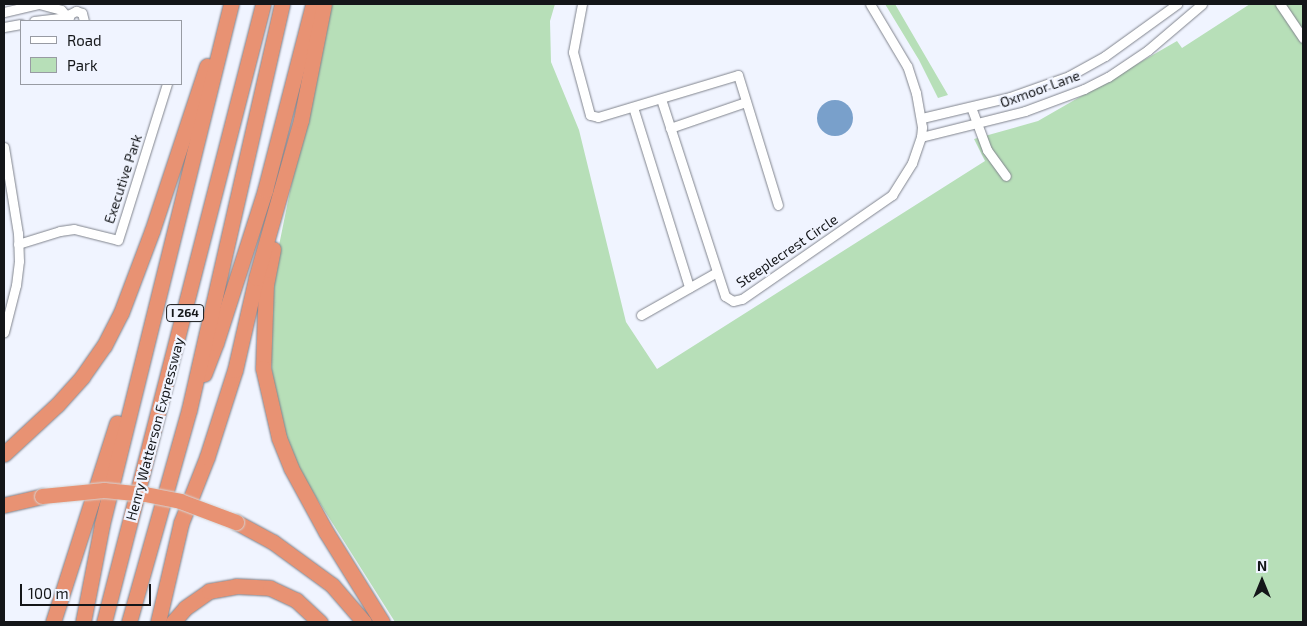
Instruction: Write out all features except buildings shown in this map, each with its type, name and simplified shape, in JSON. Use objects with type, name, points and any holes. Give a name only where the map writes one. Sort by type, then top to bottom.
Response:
[{"type":"highway","points":[[83,622],[102,524],[231,4]]},
{"type":"highway","points":[[4,454],[58,405],[82,377],[104,346],[121,313],[152,231],[192,106],[231,4]]},
{"type":"highway","name":"Henry Watterson Expressway","points":[[104,622],[263,4]]},
{"type":"highway","name":"Henry Watterson Expressway","points":[[129,622],[189,410],[282,4]]},
{"type":"highway","points":[[189,410],[216,343],[265,190],[313,4]]},
{"type":"highway","points":[[158,622],[181,523],[236,370],[256,278],[276,202],[301,120],[324,4]]},
{"type":"highway","points":[[276,202],[275,240],[266,284],[263,324],[263,368],[270,406],[279,438],[291,468],[326,532],[382,622]]},
{"type":"highway","points":[[53,622],[148,334]]},
{"type":"highway","points":[[4,505],[42,496],[104,490],[145,494],[180,501],[236,522],[273,542],[332,585],[364,622]]},
{"type":"highway","points":[[174,622],[185,608],[209,592],[236,586],[270,588],[296,600],[320,622]]},
{"type":"street","points":[[4,12],[39,4],[60,10],[68,19]]},
{"type":"street","points":[[582,4],[573,52],[590,115],[598,117],[738,75],[778,205]]},
{"type":"street","name":"Steeplecrest Circle","points":[[661,98],[725,296],[733,301],[742,299],[892,195],[912,163],[921,137],[922,118],[916,93],[907,66],[870,4]]},
{"type":"street","name":"Oxmoor Lane","points":[[922,118],[971,107],[1055,82],[1081,71],[1129,40],[1177,4]]},
{"type":"street","name":"Oxmoor Lane","points":[[921,137],[1048,104],[1096,83],[1148,50],[1202,4]]},
{"type":"street","points":[[1280,4],[1303,38]]},
{"type":"street","points":[[68,19],[72,12],[79,11],[84,16],[84,20]]},
{"type":"street","points":[[51,20],[68,19]]},
{"type":"street","points":[[4,27],[20,24]]},
{"type":"street","name":"Executive Park","points":[[18,244],[60,231],[74,229],[118,240],[168,85]]},
{"type":"street","points":[[670,128],[746,102]]},
{"type":"street","points":[[633,107],[689,286]]},
{"type":"street","points":[[971,107],[986,150],[1006,176]]},
{"type":"street","points":[[4,147],[18,244],[16,285],[4,332]]},
{"type":"street","points":[[640,315],[717,272]]},
{"type":"green space","points":[[328,4],[555,4],[550,21],[551,62],[579,130],[626,322],[657,369],[985,161],[974,139],[1038,121],[1177,41],[1182,48],[1250,4],[1303,4],[1303,622],[395,622],[302,475],[282,425],[273,383],[270,348],[273,275]]},
{"type":"green space","points":[[885,4],[895,4],[948,95],[938,98],[919,60]]},
{"type":"water","points":[[835,100],[842,101],[848,105],[852,111],[852,125],[848,131],[842,135],[835,136],[828,135],[822,131],[818,125],[817,118],[818,111],[822,105],[828,101]]}]
